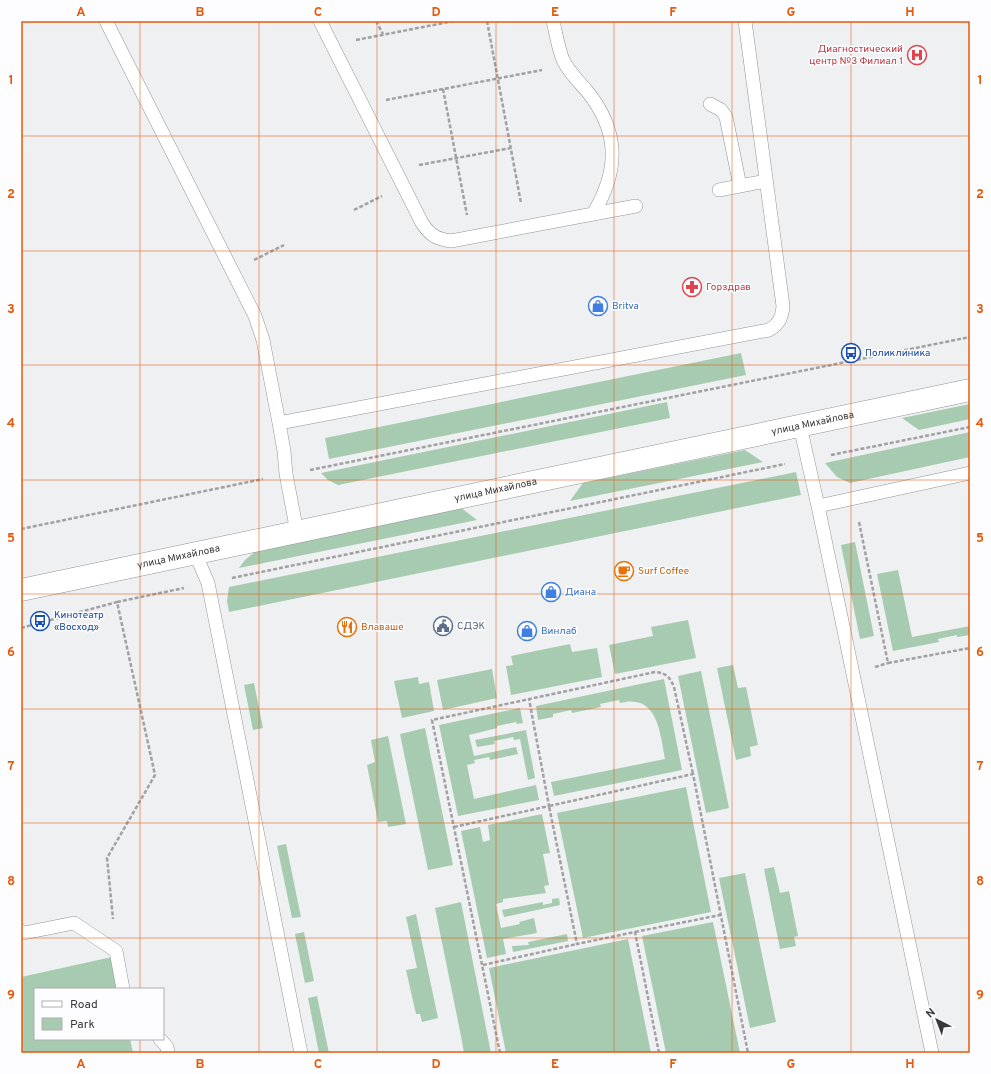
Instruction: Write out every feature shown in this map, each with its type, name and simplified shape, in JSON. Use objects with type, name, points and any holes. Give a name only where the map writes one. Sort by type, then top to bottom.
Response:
[{"type":"street","name":"улица Михайлова","points":[[21,590],[970,390]]},
{"type":"lane","points":[[106,21],[255,316],[260,332],[279,423],[286,474],[297,532]]},
{"type":"lane","points":[[320,21],[403,185],[430,234],[438,239],[451,241],[636,206]]},
{"type":"lane","points":[[553,21],[558,45],[572,76],[600,110],[609,129],[612,152],[611,173],[605,194],[593,214]]},
{"type":"lane","points":[[279,423],[769,330],[780,320],[783,306],[745,21]]},
{"type":"lane","points":[[710,104],[721,110],[726,117],[740,186]]},
{"type":"lane","points":[[719,190],[766,181]]},
{"type":"lane","points":[[800,426],[932,1053]]},
{"type":"lane","points":[[818,506],[970,473]]},
{"type":"lane","points":[[196,553],[208,583],[301,1053]]},
{"type":"lane","points":[[21,931],[24,933],[74,923],[116,951],[123,988]]},
{"type":"lane","points":[[161,1040],[168,1053]]},
{"type":"path","points":[[376,21],[383,34]]},
{"type":"path","points":[[332,44],[454,21]]},
{"type":"path","points":[[487,21],[526,227]]},
{"type":"path","points":[[362,105],[567,66]]},
{"type":"path","points":[[443,89],[471,237]]},
{"type":"path","points":[[395,170],[511,148]]},
{"type":"path","points":[[354,210],[403,185]]},
{"type":"path","points":[[232,271],[284,246]]},
{"type":"path","points":[[21,529],[970,336]]},
{"type":"path","points":[[21,628],[117,602],[970,426]]},
{"type":"path","points":[[854,498],[888,663],[970,648]]},
{"type":"path","points":[[116,951],[107,858],[155,775],[117,602]]},
{"type":"path","points":[[500,1053],[432,720],[655,672],[664,673],[670,677],[674,687],[748,1053]]},
{"type":"path","points":[[529,700],[577,944]]},
{"type":"path","points":[[454,827],[692,774]]},
{"type":"path","points":[[483,965],[720,915]]},
{"type":"path","points":[[635,932],[659,1053]]},
{"type":"green space","points":[[741,353],[746,375],[329,459],[325,438]]},
{"type":"green space","points":[[667,402],[670,418],[338,485],[328,480],[321,473]]},
{"type":"green space","points":[[970,404],[970,419],[919,430],[902,418]]},
{"type":"green space","points":[[970,432],[970,457],[850,483],[837,477],[825,463]]},
{"type":"green space","points":[[745,450],[763,462],[570,501],[583,483]]},
{"type":"green space","points":[[796,472],[801,495],[229,612],[227,601],[229,587]]},
{"type":"green space","points":[[460,507],[477,520],[239,568],[245,560],[258,549]]},
{"type":"green space","points":[[855,542],[874,636],[860,639],[841,545]]},
{"type":"green space","points":[[898,570],[912,637],[970,626],[970,635],[957,637],[957,635],[938,639],[939,642],[893,651],[877,574]]},
{"type":"green space","points":[[688,620],[696,658],[615,674],[609,645],[653,636],[651,627]]},
{"type":"green space","points":[[570,644],[572,652],[597,648],[602,677],[511,695],[506,666],[513,665],[511,656]]},
{"type":"green space","points":[[733,665],[738,688],[746,687],[758,745],[750,747],[751,756],[736,760],[717,668]]},
{"type":"green space","points":[[492,669],[497,698],[443,710],[437,680]]},
{"type":"green space","points":[[701,671],[729,808],[706,813],[678,676]]},
{"type":"green space","points":[[418,677],[419,684],[429,682],[434,711],[402,718],[394,681]]},
{"type":"green space","points":[[664,679],[682,770],[554,796],[551,782],[665,759],[659,727],[650,709],[633,701],[620,703],[619,700],[600,704],[601,707],[572,713],[571,710],[553,714],[553,717],[538,720],[536,706]]},
{"type":"green space","points":[[254,683],[263,728],[253,730],[244,685]]},
{"type":"green space","points":[[520,708],[523,723],[517,724],[516,722],[497,726],[497,728],[469,735],[474,756],[516,747],[518,754],[490,760],[489,757],[474,760],[475,763],[467,765],[474,799],[536,785],[539,800],[458,816],[439,725]]},
{"type":"green space","points":[[425,728],[453,865],[428,870],[400,734]]},
{"type":"green space","points":[[526,730],[535,778],[528,780],[520,739],[514,740],[513,737],[494,741],[495,744],[477,747],[475,740]]},
{"type":"green space","points":[[388,736],[406,824],[388,827],[387,821],[378,822],[367,765],[375,762],[371,740]]},
{"type":"green space","points":[[686,787],[711,912],[583,938],[557,813]]},
{"type":"green space","points":[[542,814],[550,853],[543,854],[549,885],[544,886],[546,893],[503,899],[503,902],[496,904],[501,928],[520,924],[519,922],[534,918],[537,933],[503,939],[506,954],[487,958],[461,831],[480,827],[483,842],[490,840],[488,825]]},
{"type":"green space","points":[[286,844],[301,917],[292,918],[277,846]]},
{"type":"green space","points":[[774,867],[780,893],[789,891],[798,936],[794,937],[796,946],[780,949],[764,869]]},
{"type":"green space","points":[[745,873],[776,1022],[750,1028],[719,878]]},
{"type":"green space","points":[[559,898],[560,905],[504,917],[502,910],[543,902],[543,905],[552,903],[552,899]]},
{"type":"green space","points":[[461,902],[491,1053],[464,1053],[435,908]]},
{"type":"green space","points":[[416,914],[438,1018],[422,1022],[420,1014],[416,1014],[406,970],[417,968],[406,917]]},
{"type":"green space","points":[[713,922],[740,1053],[666,1053],[642,936]]},
{"type":"green space","points":[[304,932],[314,981],[305,983],[295,934]]},
{"type":"green space","points":[[567,934],[568,941],[513,952],[512,946],[529,945],[528,942]]},
{"type":"green space","points":[[628,939],[651,1053],[506,1053],[489,968]]},
{"type":"green space","points":[[112,957],[119,988],[34,988],[34,1040],[130,1040],[133,1053],[21,1053],[21,977]]},
{"type":"green space","points":[[317,996],[329,1053],[319,1053],[308,998]]},
{"type":"place","name":"Диагностический центр №3 Филиал 1","points":[[917,55]]},
{"type":"place","name":"Горздрав","points":[[692,287]]},
{"type":"place","name":"Britva","points":[[598,306]]},
{"type":"place","name":"Поликлиника","points":[[851,353]]},
{"type":"place","name":"Surf Coffee","points":[[624,571]]},
{"type":"place","name":"Диана","points":[[551,592]]},
{"type":"place","name":"Кинотеатр «Восход»","points":[[40,621]]},
{"type":"place","name":"СДЭК","points":[[443,626]]},
{"type":"place","name":"Влаваше","points":[[347,627]]},
{"type":"place","name":"Винлаб","points":[[527,631]]}]
